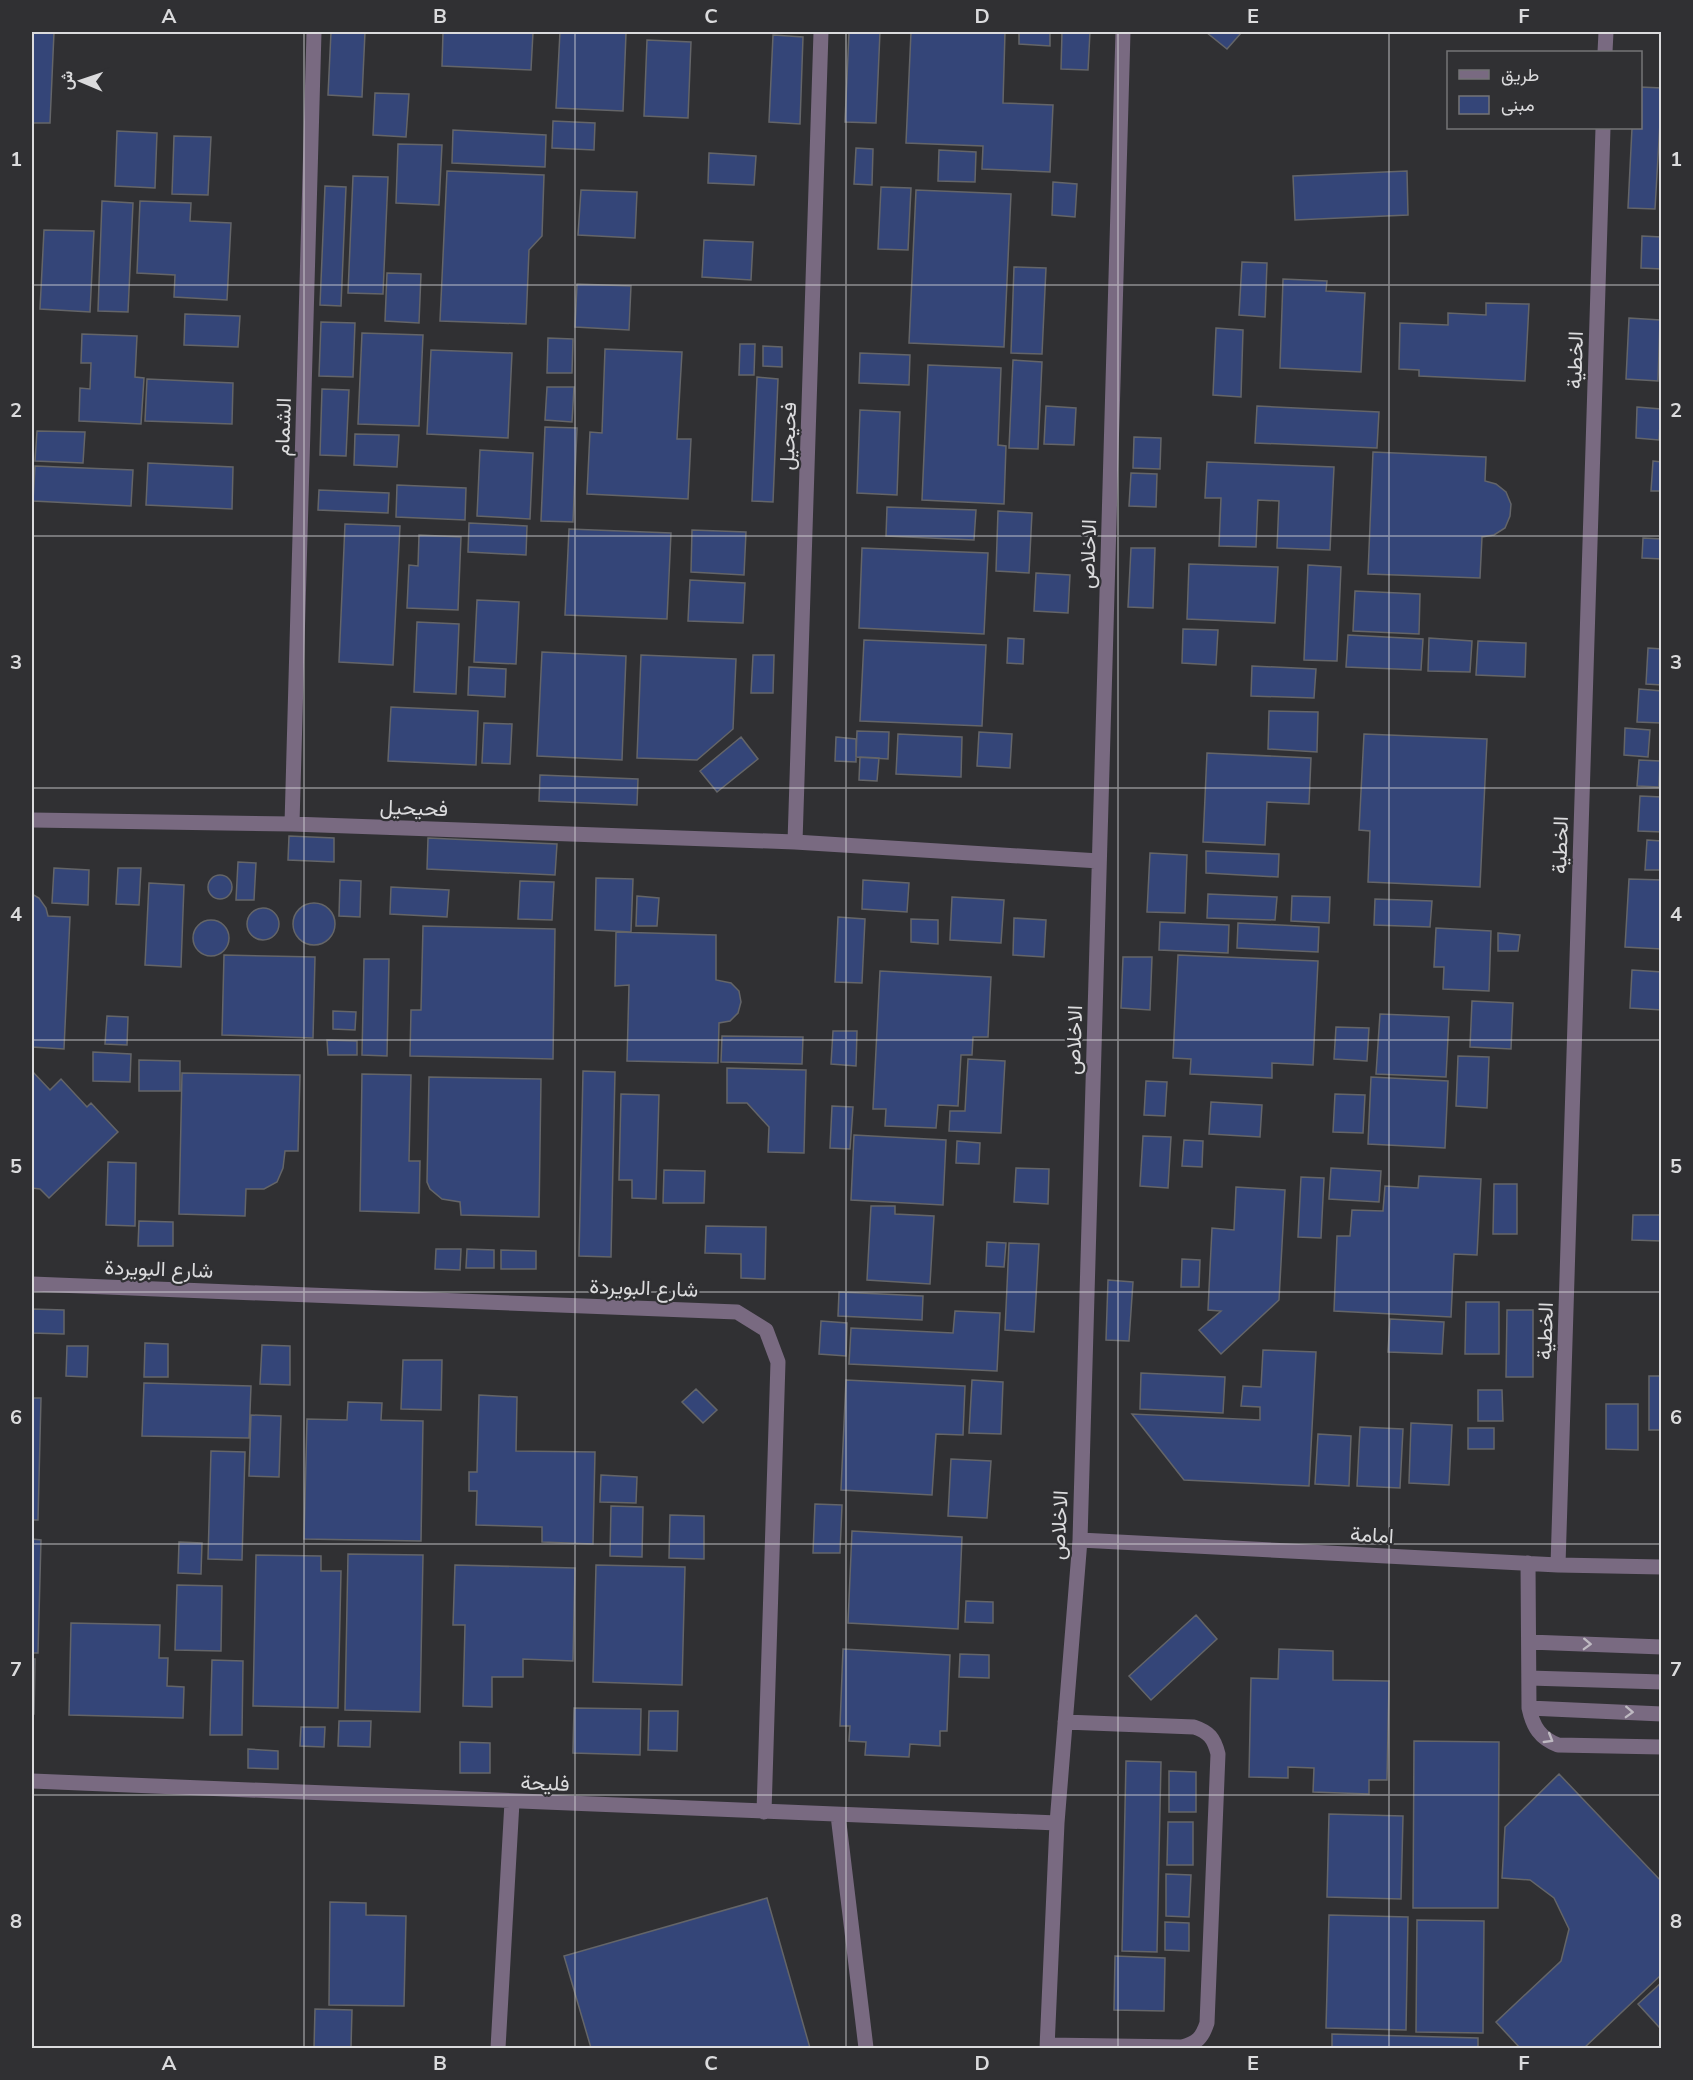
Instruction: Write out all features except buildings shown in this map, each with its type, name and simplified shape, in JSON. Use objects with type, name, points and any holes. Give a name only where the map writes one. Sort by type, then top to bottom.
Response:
[{"type":"street","name":"الشمام","points":[[292,824],[314,32]]},
{"type":"street","name":"فحيحيل","points":[[795,842],[821,32]]},
{"type":"street","name":"الاخلاص","points":[[1048,2047],[1058,1823],[1080,1540],[1123,32]]},
{"type":"street","points":[[1605,51],[1606,32]]},
{"type":"street","name":"الخطية","points":[[1558,1565],[1603,129]]},
{"type":"street","name":"فحيحيل","points":[[32,820],[292,824],[795,842],[1099,861]]},
{"type":"street","name":"شارع البويردة","points":[[32,1284],[737,1312],[766,1330],[778,1362],[765,1812]]},
{"type":"street","name":"امامة","points":[[1080,1540],[1558,1565],[1662,1567]]},
{"type":"street","points":[[1528,1563],[1529,1708],[1531,1721],[1537,1732],[1558,1745],[1662,1747]]},
{"type":"street","points":[[1528,1642],[1662,1647]]},
{"type":"street","points":[[1529,1678],[1662,1682]]},
{"type":"street","points":[[1529,1708],[1662,1714]]},
{"type":"street","points":[[1048,2047],[1182,2047],[1194,2044],[1203,2035],[1207,2023],[1218,1754],[1215,1741],[1206,1731],[1194,1727],[1065,1722]]},
{"type":"street","name":"فليحة","points":[[32,1781],[1058,1823]]},
{"type":"street","points":[[498,2049],[512,1802]]},
{"type":"street","points":[[838,1815],[866,2049]]}]
